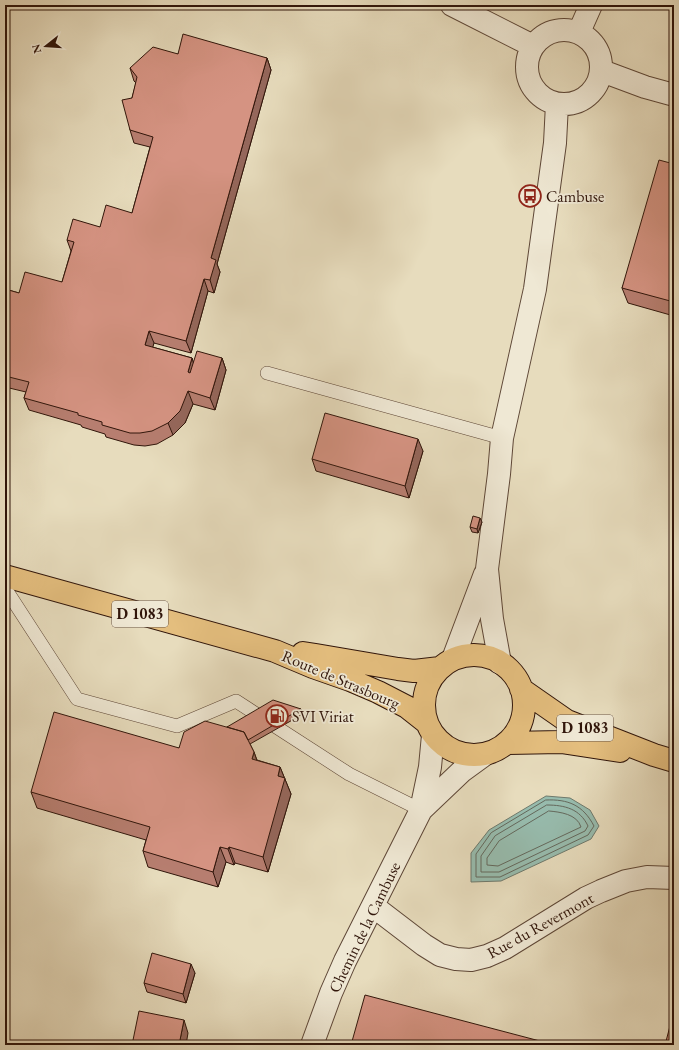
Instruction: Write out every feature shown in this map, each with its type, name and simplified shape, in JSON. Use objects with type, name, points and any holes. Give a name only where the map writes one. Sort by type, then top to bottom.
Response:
[{"type":"main road","name":"Route de Strasbourg","points":[[5,576],[276,651],[378,692],[407,707],[430,728]]},
{"type":"main road","name":"Route de Strasbourg","points":[[276,651],[316,655],[414,671],[446,664]]},
{"type":"main road","points":[[469,655],[485,656],[500,663],[513,674],[521,689],[524,703],[522,718],[517,732],[507,743],[484,755],[470,756],[457,753],[444,746],[430,728],[424,708],[425,693],[431,680],[446,664],[469,655]]},
{"type":"main road","name":"D 1083","points":[[521,689],[568,720],[664,758]]},
{"type":"main road","name":"D 1083","points":[[507,743],[561,742],[664,758]]},
{"type":"street","points":[[452,5],[533,46]]},
{"type":"street","points":[[579,32],[591,5]]},
{"type":"street","points":[[567,29],[579,32],[590,39],[598,50],[601,58],[602,71],[598,84],[590,94],[579,102],[557,104],[545,99],[535,91],[529,79],[527,66],[529,53],[542,36],[554,30],[567,29]]},
{"type":"street","points":[[602,71],[645,87],[674,95]]},
{"type":"street","points":[[500,663],[492,619],[487,569],[502,438],[535,289],[555,143],[557,104]]},
{"type":"street","points":[[446,664],[487,569]]},
{"type":"street","name":"Chemin de la Cambuse","points":[[312,1045],[342,967],[421,810],[430,767],[430,728]]},
{"type":"street","name":"Chemin de la Cambuse","points":[[421,810],[462,771],[484,755]]},
{"type":"street","name":"Rue du Revermont","points":[[373,906],[424,945],[440,955],[456,959],[471,960],[487,956],[505,948],[586,898],[601,891],[626,881],[647,877],[674,878]]},
{"type":"lane","points":[[267,373],[502,438]]},
{"type":"lane","points":[[5,588],[77,699],[177,726],[236,701],[349,774],[421,810]]},
{"type":"water","points":[[546,796],[570,798],[590,810],[599,826],[591,839],[501,881],[471,882],[471,853],[489,830]]},
{"type":"building","points":[[183,34],[267,58],[211,258],[216,260],[210,280],[204,279],[186,341],[149,331],[145,345],[192,358],[188,372],[190,373],[197,351],[222,358],[210,398],[188,391],[180,411],[168,423],[152,431],[130,433],[102,425],[102,422],[78,415],[78,413],[24,398],[29,382],[5,376],[5,289],[19,293],[25,272],[62,282],[74,242],[67,240],[73,219],[100,227],[106,205],[132,213],[153,137],[130,130],[122,100],[132,98],[137,77],[130,68],[153,47],[178,54]]},
{"type":"building","points":[[659,160],[674,164],[674,302],[622,288]]},
{"type":"building","points":[[325,413],[418,439],[405,486],[312,459]]},
{"type":"building","points":[[473,516],[480,518],[477,529],[470,527]]},
{"type":"building","points":[[273,700],[301,709],[248,740],[244,732],[227,727]]},
{"type":"building","points":[[54,712],[179,748],[184,732],[205,721],[244,732],[254,752],[252,759],[280,767],[278,776],[285,778],[263,857],[229,847],[228,849],[220,847],[213,872],[143,851],[150,827],[31,792]]},
{"type":"building","points":[[152,953],[191,964],[183,994],[144,983]]},
{"type":"building","points":[[365,995],[555,1045],[351,1045]]},
{"type":"building","points":[[139,1011],[184,1020],[179,1045],[132,1045]]},
{"type":"building","points":[[674,1011],[674,1045],[665,1045]]},
{"type":"place","name":"Cambuse","points":[[530,196]]},
{"type":"place","name":"SVI Viriat","points":[[277,716]]}]
